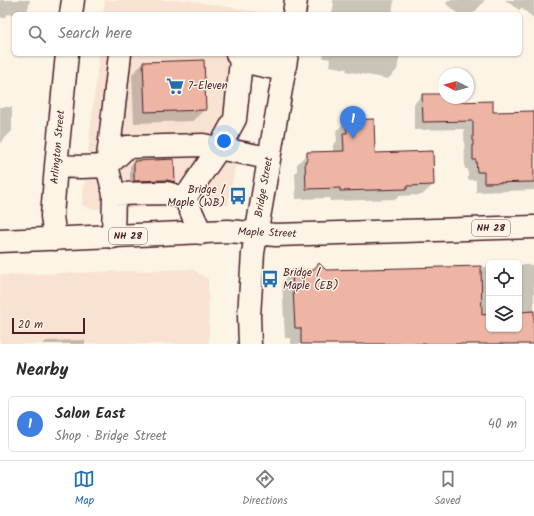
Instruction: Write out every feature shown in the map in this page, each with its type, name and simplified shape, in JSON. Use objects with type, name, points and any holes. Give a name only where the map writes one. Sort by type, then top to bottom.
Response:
[{"type":"main road","points":[[71,12],[73,0]]},
{"type":"main road","points":[[294,12],[296,0]]},
{"type":"main road","name":"Arlington Street","points":[[55,240],[52,216],[67,56]]},
{"type":"main road","points":[[114,237],[114,194],[108,166],[120,56]]},
{"type":"main road","points":[[185,198],[219,148],[235,119],[239,58],[285,62]]},
{"type":"main road","name":"Bridge Street","points":[[250,344],[251,278],[255,233],[285,62]]},
{"type":"main road","points":[[56,166],[108,166],[127,147],[203,145],[268,158]]},
{"type":"main road","points":[[114,194],[167,193],[185,198],[201,233]]},
{"type":"main road","name":"Maple Street","points":[[0,241],[55,240],[228,231],[276,235],[534,227]]},
{"type":"shaded area","points":[[105,0],[187,0],[258,12],[103,12]]},
{"type":"shaded area","points":[[99,56],[256,56],[228,205],[92,209],[82,205]]},
{"type":"shaded area","points":[[192,269],[208,279],[209,344],[0,344],[0,275]]},
{"type":"building","name":"7-Eleven","points":[[204,60],[206,110],[145,112],[143,62]]},
{"type":"building","points":[[422,94],[438,94],[438,104],[474,104],[474,101],[493,101],[493,112],[534,111],[534,182],[484,183],[484,172],[477,172],[476,160],[473,160],[473,121],[423,122]]},
{"type":"building","points":[[374,119],[375,153],[433,151],[434,185],[407,186],[407,189],[340,191],[340,188],[306,189],[305,161],[307,161],[307,152],[344,151],[343,133],[347,133],[346,120]]},
{"type":"building","points":[[174,159],[175,182],[167,180],[134,181],[134,161]]},
{"type":"building","points":[[319,263],[326,270],[481,266],[482,315],[486,314],[486,332],[522,332],[522,312],[534,311],[534,344],[301,344],[301,328],[295,328],[292,270],[313,270]]},
{"type":"place","name":"7-Eleven","points":[[175,86]]},
{"type":"place","name":"Salon East","points":[[353,139]]},
{"type":"place","name":"Bridge / Maple (WB)","points":[[238,196]]},
{"type":"place","name":"Bridge / Maple (EB)","points":[[270,279]]}]
